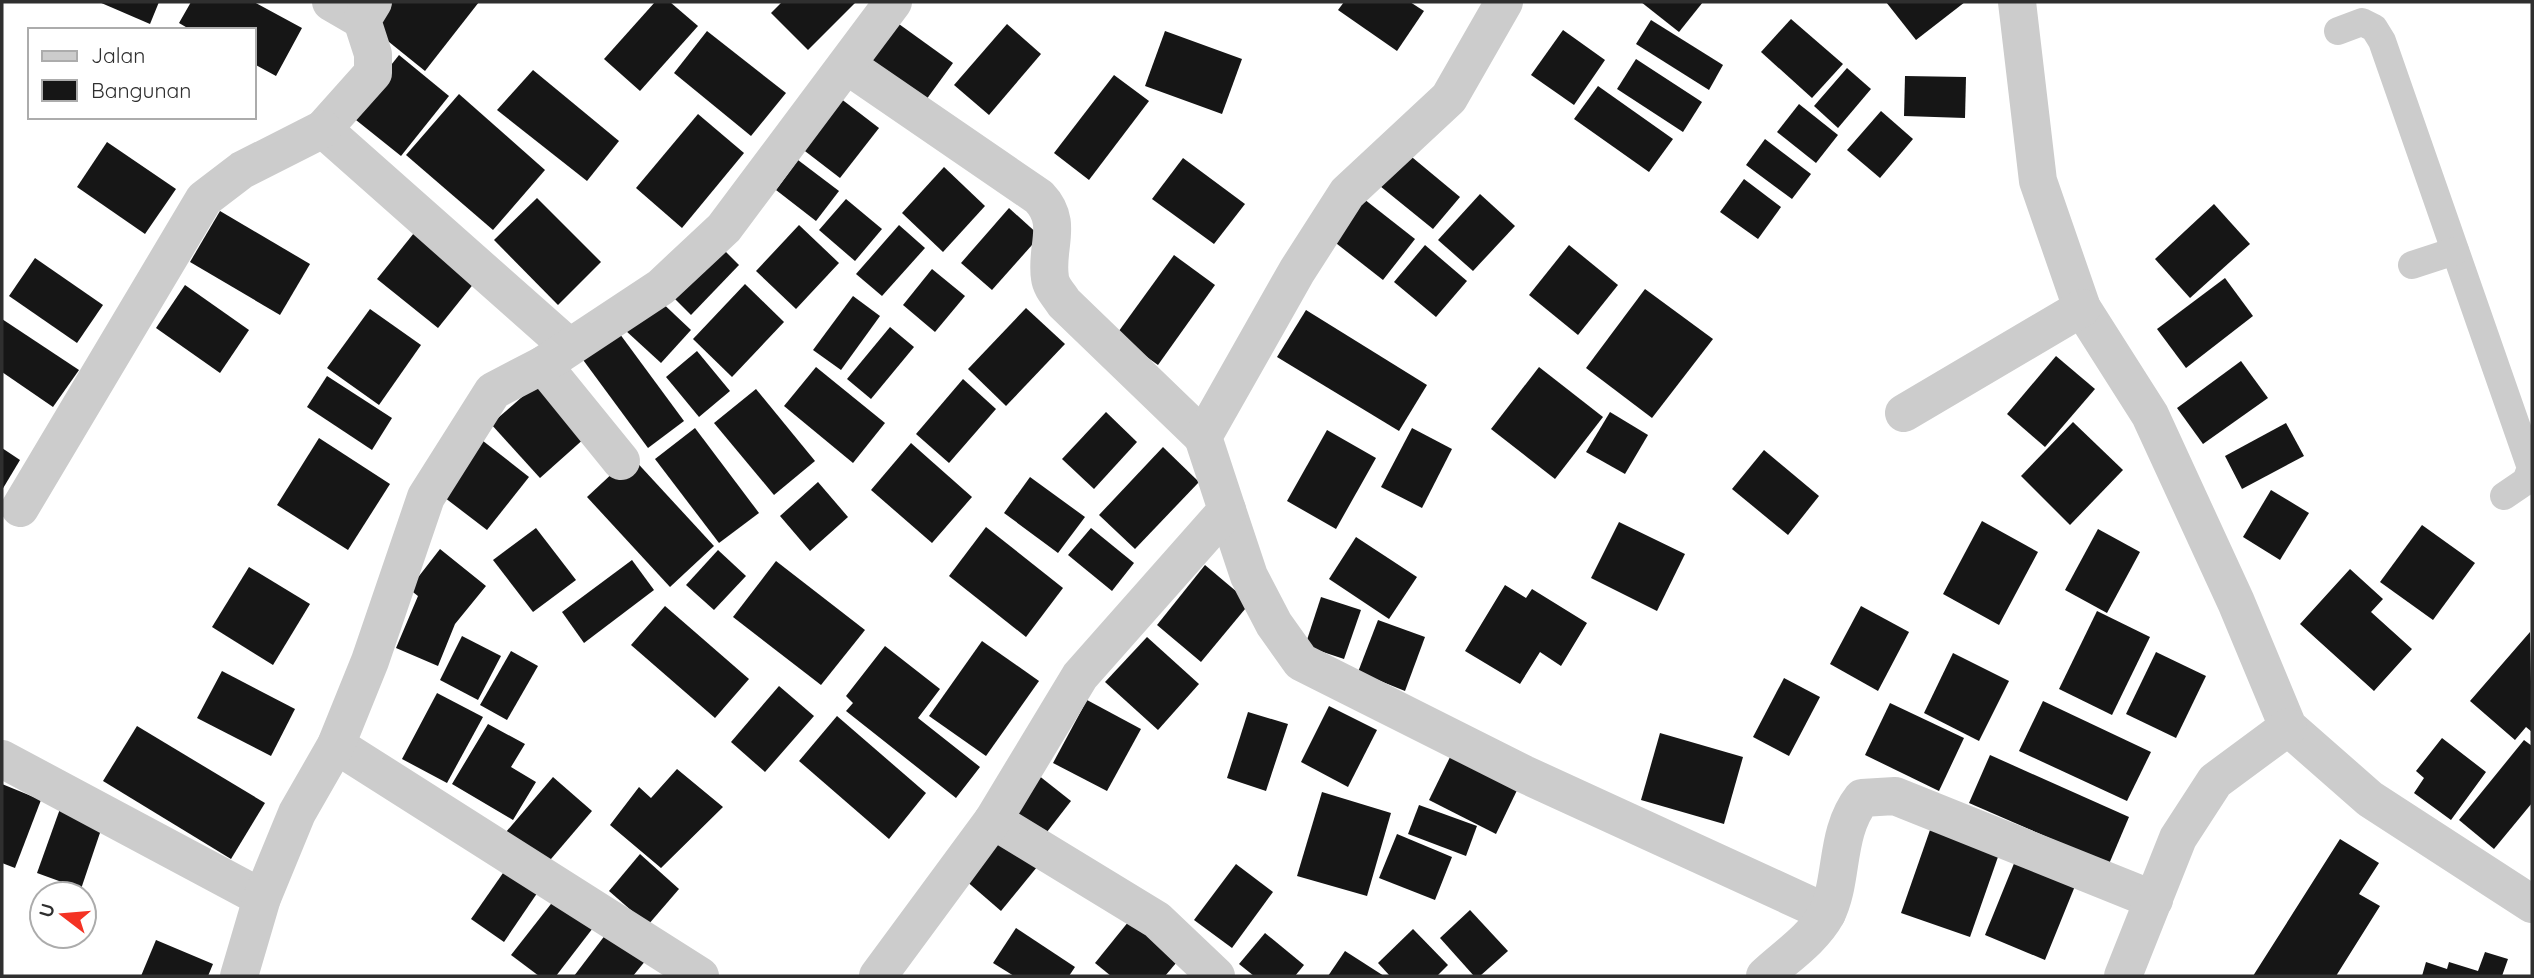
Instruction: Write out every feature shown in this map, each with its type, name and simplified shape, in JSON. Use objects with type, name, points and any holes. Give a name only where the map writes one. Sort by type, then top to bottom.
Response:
[{"type":"street","points":[[239,976],[262,898],[297,813],[336,744],[370,661],[426,497],[494,391],[660,287],[724,228],[848,66],[893,2]]},
{"type":"street","points":[[1203,437],[1297,271],[1348,192],[1449,98],[1504,2]]},
{"type":"street","points":[[2017,2],[2038,181],[2082,308],[2150,415],[2236,602],[2288,727],[2370,799],[2532,904]]},
{"type":"street","points":[[20,508],[204,199],[242,170],[323,129],[373,73],[373,54],[355,8]]},
{"type":"street","points":[[848,66],[1050,208],[1053,221],[1050,282],[1064,303],[1203,437],[1249,576],[1274,624],[1301,662],[1524,774],[1827,913]]},
{"type":"street","points":[[323,129],[555,355],[621,461]]},
{"type":"street","points":[[1904,412],[2082,308]]},
{"type":"street","points":[[878,976],[993,820],[1080,676],[1227,510]]},
{"type":"street","points":[[2123,976],[2178,838],[2215,781],[2288,727]]},
{"type":"street","points":[[336,744],[700,976]]},
{"type":"street","points":[[2,759],[262,898]]},
{"type":"street","points":[[1765,976],[1812,935],[1827,913],[1850,814],[1862,798],[1895,796],[2154,900]]},
{"type":"street","points":[[993,820],[1157,920],[1216,976]]},
{"type":"lane","points":[[2338,31],[2362,22],[2374,28],[2382,41],[2531,468],[2526,481],[2504,495]]},
{"type":"lane","points":[[2412,265],[2455,251]]},
{"type":"building","points":[[99,2],[159,2],[150,24]]},
{"type":"building","points":[[191,2],[254,2],[302,28],[276,76],[256,65],[256,28],[188,28],[179,23]]},
{"type":"building","points":[[386,2],[479,2],[425,71],[368,25]]},
{"type":"building","points":[[655,2],[670,2],[698,26],[640,91],[604,59]]},
{"type":"building","points":[[782,2],[856,2],[808,50],[771,13]]},
{"type":"building","points":[[1344,2],[1410,2],[1424,11],[1397,51],[1338,10]]},
{"type":"building","points":[[1641,2],[1703,2],[1679,32]]},
{"type":"building","points":[[1886,2],[1965,2],[1916,40]]},
{"type":"building","points":[[892,19],[953,63],[926,100],[865,56]]},
{"type":"building","points":[[1791,19],[1843,64],[1812,98],[1761,52]]},
{"type":"building","points":[[1651,20],[1723,65],[1709,90],[1636,44]]},
{"type":"building","points":[[1007,24],[1041,54],[989,115],[954,85]]},
{"type":"building","points":[[1563,30],[1605,60],[1574,105],[1531,75]]},
{"type":"building","points":[[707,31],[786,93],[751,136],[674,73]]},
{"type":"building","points":[[1165,31],[1242,59],[1222,114],[1145,86]]},
{"type":"building","points":[[399,55],[449,96],[401,156],[351,116]]},
{"type":"building","points":[[1636,59],[1702,102],[1683,132],[1617,89]]},
{"type":"building","points":[[1847,68],[1871,89],[1838,128],[1814,106]]},
{"type":"building","points":[[533,70],[619,141],[587,181],[497,110]]},
{"type":"building","points":[[1114,75],[1149,101],[1089,180],[1054,153]]},
{"type":"building","points":[[1905,76],[1966,77],[1965,118],[1904,116]]},
{"type":"building","points":[[1598,86],[1673,139],[1649,172],[1574,119]]},
{"type":"building","points":[[459,94],[545,170],[493,230],[406,155]]},
{"type":"building","points":[[840,98],[879,128],[840,178],[801,148]]},
{"type":"building","points":[[1799,104],[1838,135],[1816,163],[1777,132]]},
{"type":"building","points":[[1881,111],[1913,139],[1880,178],[1847,150]]},
{"type":"building","points":[[698,114],[744,153],[682,228],[636,188]]},
{"type":"building","points":[[1765,139],[1811,174],[1792,199],[1746,165]]},
{"type":"building","points":[[107,142],[176,189],[145,234],[77,187]]},
{"type":"building","points":[[1407,153],[1460,197],[1433,229],[1380,186]]},
{"type":"building","points":[[1183,158],[1245,204],[1214,244],[1152,199]]},
{"type":"building","points":[[798,160],[839,191],[816,221],[776,190]]},
{"type":"building","points":[[944,167],[985,206],[943,252],[902,213]]},
{"type":"building","points":[[1744,179],[1781,207],[1758,239],[1720,212]]},
{"type":"building","points":[[1480,194],[1515,226],[1473,271],[1438,240]]},
{"type":"building","points":[[537,198],[601,262],[558,305],[494,240]]},
{"type":"building","points":[[846,199],[882,229],[855,261],[819,230]]},
{"type":"building","points":[[1364,199],[1415,239],[1383,280],[1332,240]]},
{"type":"building","points":[[2214,204],[2250,244],[2190,298],[2155,259]]},
{"type":"building","points":[[1009,208],[1040,236],[992,290],[961,263]]},
{"type":"building","points":[[220,211],[310,264],[280,315],[190,262]]},
{"type":"building","points":[[799,225],[839,263],[796,309],[756,271]]},
{"type":"building","points":[[899,225],[925,248],[882,296],[856,274]]},
{"type":"building","points":[[418,228],[479,277],[438,328],[377,279]]},
{"type":"building","points":[[716,242],[739,265],[691,315],[667,291]]},
{"type":"building","points":[[1425,245],[1467,281],[1436,317],[1394,282]]},
{"type":"building","points":[[1569,245],[1618,285],[1578,335],[1529,295]]},
{"type":"building","points":[[1174,255],[1215,285],[1158,365],[1116,335]]},
{"type":"building","points":[[35,258],[103,305],[77,343],[9,296]]},
{"type":"building","points":[[932,269],[965,296],[935,332],[903,305]]},
{"type":"building","points":[[2225,278],[2253,316],[2186,368],[2157,329]]},
{"type":"building","points":[[745,284],[784,322],[732,377],[693,339]]},
{"type":"building","points":[[185,285],[249,330],[220,373],[156,328]]},
{"type":"building","points":[[1645,289],[1713,339],[1652,418],[1586,368]]},
{"type":"building","points":[[853,296],[880,316],[841,370],[813,350]]},
{"type":"building","points":[[656,297],[691,330],[661,363],[625,330]]},
{"type":"building","points":[[1026,308],[1065,344],[1006,406],[968,369]]},
{"type":"building","points":[[370,309],[421,345],[379,405],[327,368]]},
{"type":"building","points":[[1306,310],[1427,385],[1399,431],[1277,357]]},
{"type":"building","points":[[2,319],[79,370],[53,407],[2,372]]},
{"type":"building","points":[[614,326],[684,421],[648,448],[578,353]]},
{"type":"building","points":[[890,327],[914,347],[871,399],[847,379]]},
{"type":"building","points":[[697,351],[730,391],[699,417],[666,377]]},
{"type":"building","points":[[2056,356],[2095,389],[2045,447],[2007,414]]},
{"type":"building","points":[[2241,361],[2268,398],[2203,444],[2177,408]]},
{"type":"building","points":[[816,367],[885,423],[853,463],[784,406]]},
{"type":"building","points":[[1539,367],[1603,417],[1555,479],[1491,429]]},
{"type":"building","points":[[327,376],[392,418],[372,450],[307,407]]},
{"type":"building","points":[[963,379],[996,409],[949,463],[916,434]]},
{"type":"building","points":[[538,383],[586,437],[540,478],[491,424]]},
{"type":"building","points":[[756,389],[815,461],[774,495],[714,423]]},
{"type":"building","points":[[1106,412],[1137,442],[1094,489],[1062,459]]},
{"type":"building","points":[[1610,412],[1648,435],[1625,474],[1586,452]]},
{"type":"building","points":[[2073,422],[2123,470],[2070,525],[2021,476]]},
{"type":"building","points":[[2286,423],[2304,456],[2242,489],[2225,456]]},
{"type":"building","points":[[695,428],[759,513],[719,543],[655,459]]},
{"type":"building","points":[[1412,428],[1452,449],[1422,508],[1381,487]]},
{"type":"building","points":[[1327,430],[1376,458],[1336,529],[1287,501]]},
{"type":"building","points":[[478,437],[529,477],[487,530],[436,491]]},
{"type":"building","points":[[319,438],[390,484],[348,550],[277,505]]},
{"type":"building","points":[[911,443],[972,497],[932,543],[871,490]]},
{"type":"building","points":[[1163,447],[1199,482],[1135,549],[1099,515]]},
{"type":"building","points":[[2,448],[20,460],[2,490]]},
{"type":"building","points":[[1764,450],[1819,496],[1788,535],[1732,489]]},
{"type":"building","points":[[631,456],[714,546],[670,587],[587,497]]},
{"type":"building","points":[[1030,477],[1085,517],[1058,553],[1004,513]]},
{"type":"building","points":[[818,482],[848,517],[810,551],[780,516]]},
{"type":"building","points":[[2271,490],[2309,513],[2280,560],[2243,537]]},
{"type":"building","points":[[1982,521],[2038,552],[1999,625],[1943,594]]},
{"type":"building","points":[[1619,522],[1685,554],[1657,611],[1591,578]]},
{"type":"building","points":[[2422,525],[2475,563],[2433,620],[2380,582]]},
{"type":"building","points":[[986,527],[1063,588],[1026,637],[949,576]]},
{"type":"building","points":[[536,528],[576,580],[533,612],[493,560]]},
{"type":"building","points":[[1091,528],[1134,563],[1112,591],[1068,555]]},
{"type":"building","points":[[2098,529],[2140,552],[2107,613],[2065,590]]},
{"type":"building","points":[[1356,537],[1417,577],[1389,619],[1329,579]]},
{"type":"building","points":[[440,549],[486,586],[455,624],[438,666],[396,648],[418,596],[409,589]]},
{"type":"building","points":[[718,550],[746,576],[714,610],[686,585]]},
{"type":"building","points":[[632,560],[654,590],[584,643],[562,612]]},
{"type":"building","points":[[776,561],[865,630],[821,685],[733,617]]},
{"type":"building","points":[[1205,565],[1250,603],[1201,662],[1157,625]]},
{"type":"building","points":[[249,567],[310,604],[273,665],[212,627]]},
{"type":"building","points":[[2350,569],[2383,599],[2371,612],[2412,649],[2374,691],[2300,624]]},
{"type":"building","points":[[1505,585],[1526,598],[1532,589],[1587,623],[1561,666],[1540,652],[1520,684],[1465,651]]},
{"type":"building","points":[[1321,597],[1361,610],[1344,659],[1305,646]]},
{"type":"building","points":[[665,606],[749,679],[715,718],[631,645]]},
{"type":"building","points":[[1861,606],[1909,632],[1878,691],[1830,664]]},
{"type":"building","points":[[2097,611],[2150,637],[2112,715],[2059,689]]},
{"type":"building","points":[[1378,620],[1425,637],[1405,691],[1358,672]]},
{"type":"building","points":[[2530,632],[2532,732],[2526,727],[2515,740],[2470,701]]},
{"type":"building","points":[[462,636],[501,656],[478,700],[440,680]]},
{"type":"building","points":[[1147,637],[1199,684],[1158,730],[1105,682]]},
{"type":"building","points":[[982,641],[1039,681],[986,756],[929,716]]},
{"type":"building","points":[[885,646],[940,689],[918,718],[980,767],[956,798],[846,711],[853,703],[846,696]]},
{"type":"building","points":[[511,651],[538,666],[507,720],[480,705]]},
{"type":"building","points":[[2156,652],[2206,676],[2176,738],[2126,714]]},
{"type":"building","points":[[1953,653],[2009,681],[1979,741],[1924,713]]},
{"type":"building","points":[[222,671],[295,709],[271,756],[197,718]]},
{"type":"building","points":[[1784,678],[1820,697],[1789,756],[1753,737]]},
{"type":"building","points":[[779,686],[814,716],[765,772],[731,742]]},
{"type":"building","points":[[437,693],[483,717],[447,783],[402,759]]},
{"type":"building","points":[[1087,700],[1141,729],[1107,791],[1053,763]]},
{"type":"building","points":[[2043,701],[2151,752],[2127,801],[2019,751]]},
{"type":"building","points":[[1890,703],[1964,738],[1939,791],[1865,755]]},
{"type":"building","points":[[1329,706],[1377,730],[1348,787],[1301,762]]},
{"type":"building","points":[[1248,712],[1288,724],[1266,791],[1227,778]]},
{"type":"building","points":[[837,716],[926,793],[889,839],[799,761]]},
{"type":"building","points":[[488,724],[525,744],[511,767],[536,782],[513,820],[452,784]]},
{"type":"building","points":[[137,726],[265,803],[231,859],[103,781]]},
{"type":"building","points":[[1660,733],[1743,757],[1724,824],[1641,800]]},
{"type":"building","points":[[2442,738],[2486,772],[2451,820],[2414,793],[2424,778],[2416,771]]},
{"type":"building","points":[[2524,740],[2532,746],[2532,803],[2494,849],[2459,820]]},
{"type":"building","points":[[1453,751],[1520,784],[1496,834],[1429,800]]},
{"type":"building","points":[[1990,755],[2129,817],[2109,864],[1969,803]]},
{"type":"building","points":[[677,769],[723,807],[661,868],[610,825],[639,787],[651,798]]},
{"type":"building","points":[[1033,771],[1071,801],[1040,841],[1002,811]]},
{"type":"building","points":[[553,777],[592,811],[545,866],[506,832]]},
{"type":"building","points":[[2,784],[41,800],[15,868],[2,863]]},
{"type":"building","points":[[1322,792],[1391,813],[1367,896],[1297,876]]},
{"type":"building","points":[[1419,805],[1477,826],[1466,856],[1408,834]]},
{"type":"building","points":[[61,806],[104,821],[84,880],[56,880],[37,873]]},
{"type":"building","points":[[993,830],[1037,867],[1001,911],[957,873]]},
{"type":"building","points":[[1930,830],[1999,854],[1970,937],[1901,913]]},
{"type":"building","points":[[1397,834],[1452,857],[1435,900],[1379,878]]},
{"type":"building","points":[[2340,839],[2379,863],[2359,894],[2380,906],[2336,976],[2253,976]]},
{"type":"building","points":[[640,854],[679,889],[648,925],[609,891]]},
{"type":"building","points":[[2015,861],[2075,886],[2045,960],[1985,935]]},
{"type":"building","points":[[510,863],[542,886],[504,942],[471,919]]},
{"type":"building","points":[[1236,864],[1273,892],[1232,948],[1194,920]]},
{"type":"building","points":[[558,895],[596,924],[556,976],[539,976],[511,955]]},
{"type":"building","points":[[1470,910],[1508,951],[1480,976],[1474,976],[1440,938]]},
{"type":"building","points":[[1133,916],[1182,956],[1165,976],[1111,976],[1095,963]]},
{"type":"building","points":[[1016,928],[1075,967],[1069,976],[1014,976],[993,963]]},
{"type":"building","points":[[1413,929],[1448,965],[1437,976],[1390,976],[1378,963]]},
{"type":"building","points":[[609,930],[646,960],[633,976],[574,976]]},
{"type":"building","points":[[1265,933],[1304,965],[1295,976],[1254,976],[1239,964]]},
{"type":"building","points":[[156,940],[213,964],[208,976],[141,976]]},
{"type":"building","points":[[1345,951],[1384,976],[1328,976]]},
{"type":"building","points":[[2485,952],[2508,959],[2502,976],[2422,976],[2426,962],[2447,969],[2449,962],[2478,971]]}]
